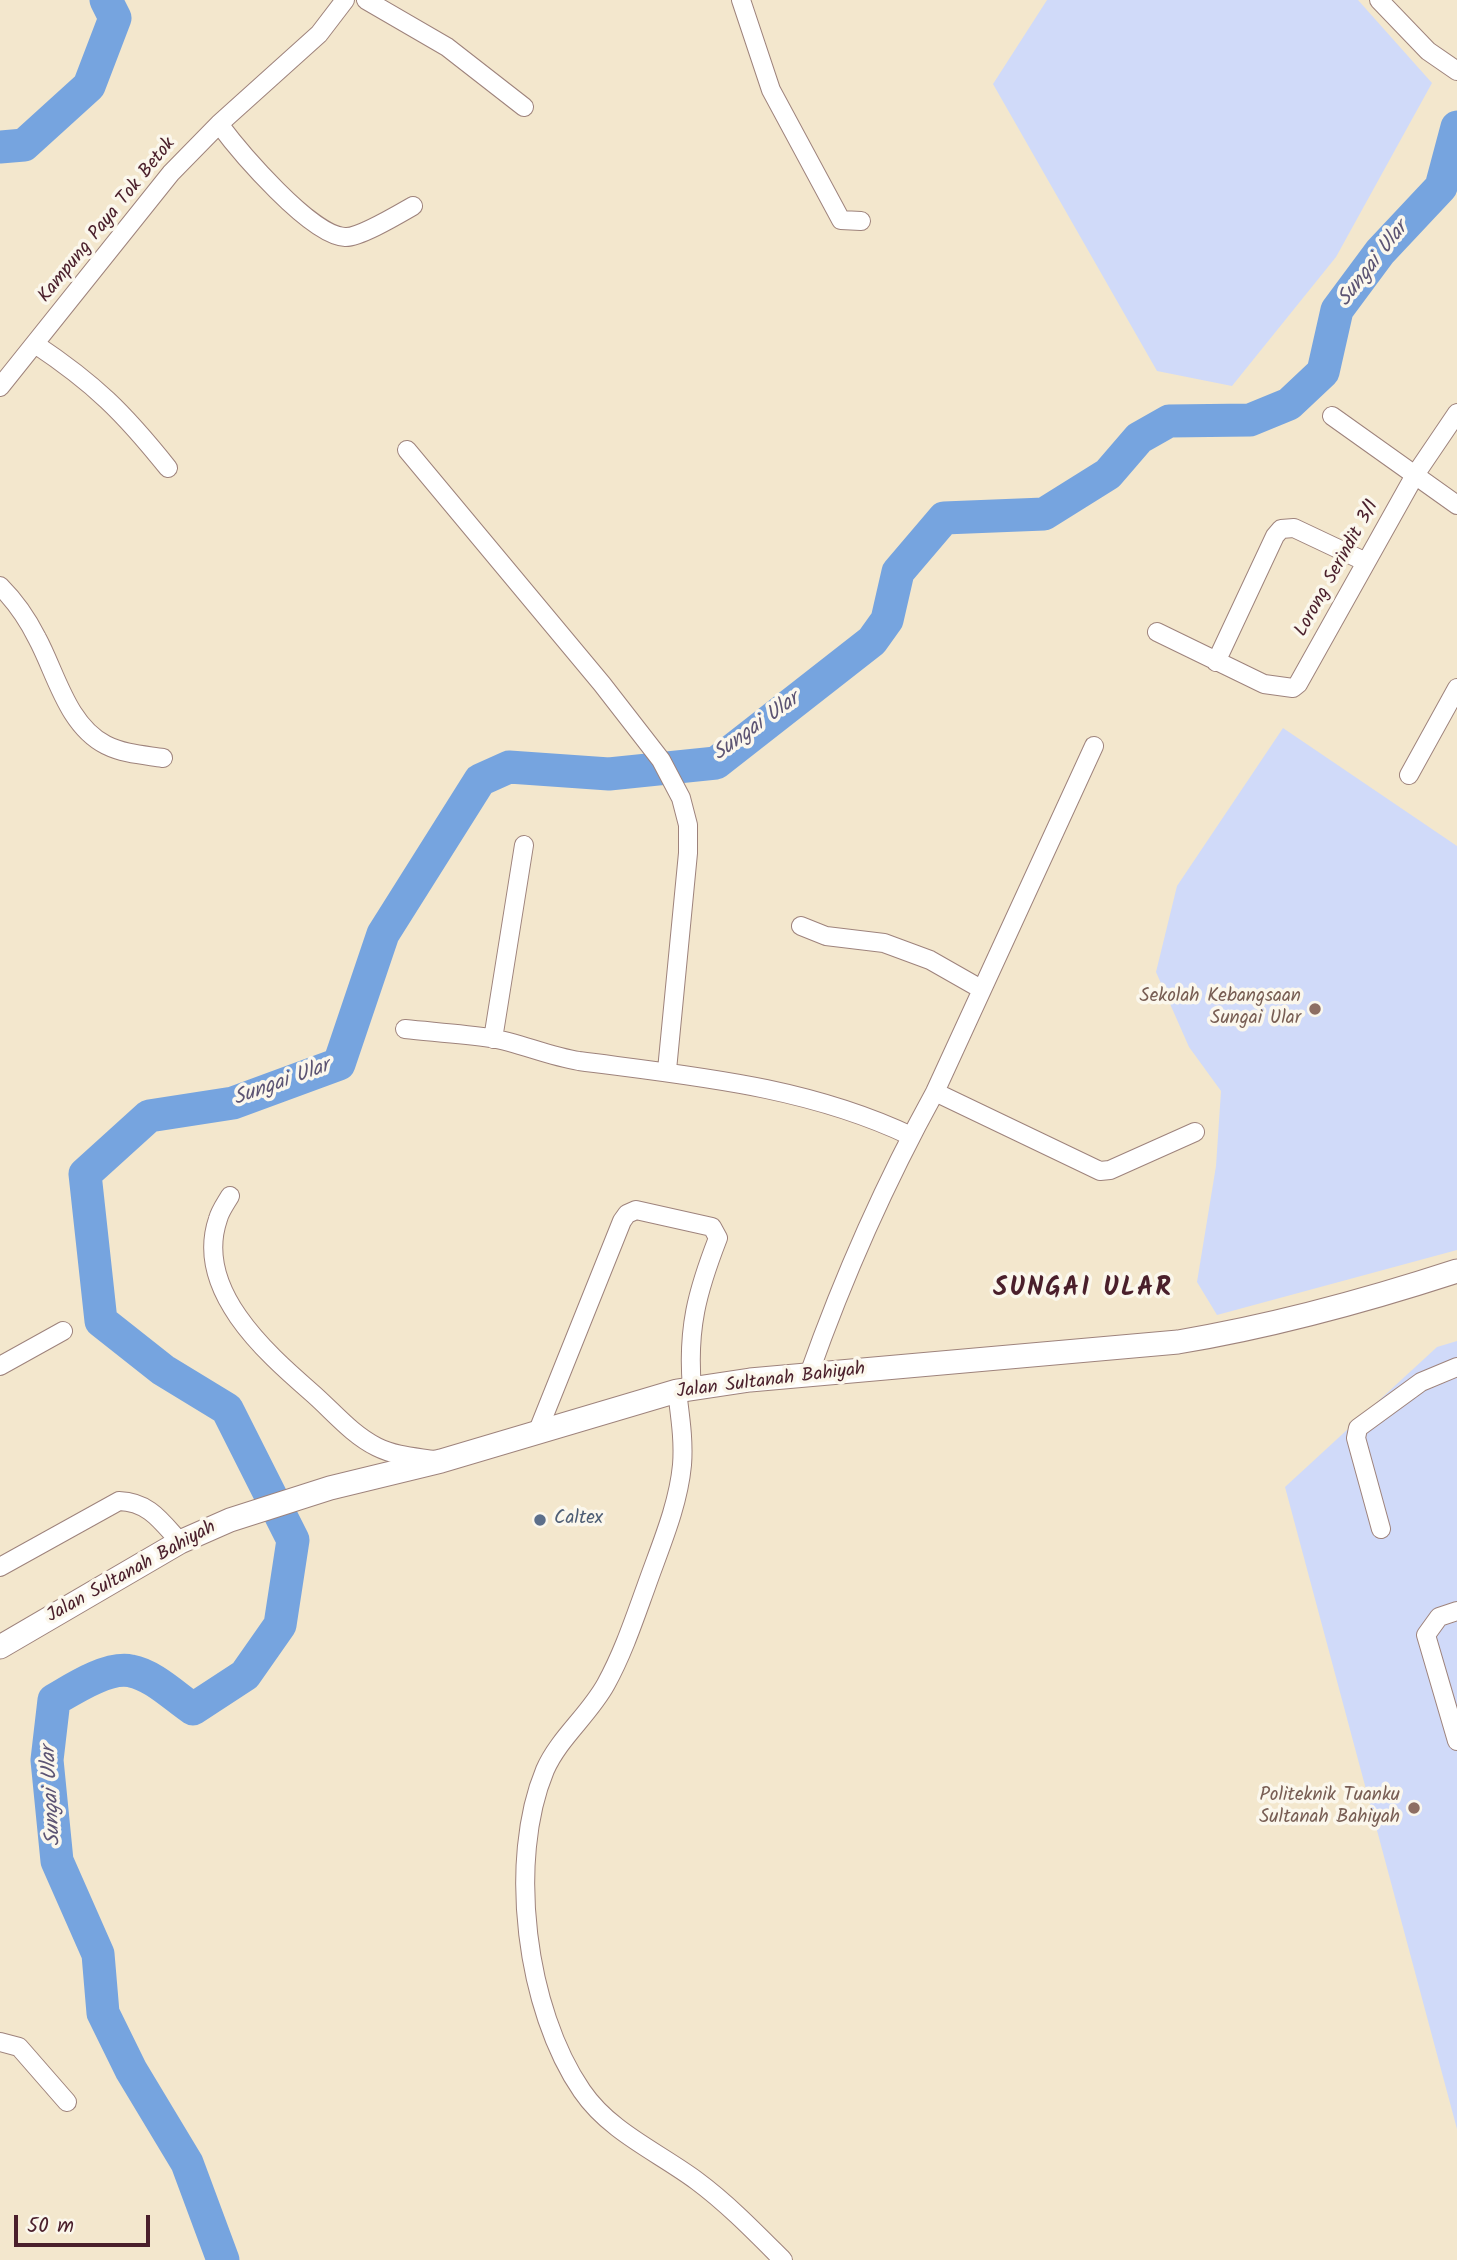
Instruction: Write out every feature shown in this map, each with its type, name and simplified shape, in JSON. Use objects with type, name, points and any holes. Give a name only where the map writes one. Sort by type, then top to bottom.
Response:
[{"type":"main road","name":"Jalan Sultanah Bahiyah","points":[[0,1647],[180,1542],[230,1520],[330,1488],[441,1461],[685,1389],[809,1374],[1178,1342],[1242,1331],[1359,1304],[1457,1271]]},
{"type":"street","name":"Kampung Paya Tok Betok","points":[[0,387],[171,173],[219,124],[319,34],[345,0]]},
{"type":"street","points":[[366,0],[447,47],[524,107]]},
{"type":"street","points":[[741,0],[771,90],[842,220],[861,221]]},
{"type":"street","points":[[1379,0],[1428,51],[1457,71]]},
{"type":"street","points":[[219,124],[244,158],[282,197],[337,236],[352,237],[413,206]]},
{"type":"street","points":[[35,344],[102,393],[126,415],[168,468]]},
{"type":"street","name":"Lorong Serindit 3/1","points":[[1216,662],[1264,684],[1286,689],[1298,684],[1415,475],[1457,413]]},
{"type":"street","points":[[1332,416],[1457,505]]},
{"type":"street","points":[[407,450],[602,684],[661,760],[681,798],[688,825],[688,853],[667,1070]]},
{"type":"street","points":[[1157,632],[1216,662],[1281,529],[1294,528],[1366,562]]},
{"type":"street","points":[[0,586],[19,606],[61,691],[82,724],[104,744],[129,753],[163,758]]},
{"type":"street","points":[[1409,775],[1457,688]]},
{"type":"street","points":[[809,1374],[825,1328],[911,1136],[935,1092],[1094,746]]},
{"type":"street","points":[[493,1039],[524,845]]},
{"type":"street","points":[[801,926],[826,936],[884,943],[930,960],[981,989]]},
{"type":"street","points":[[405,1029],[493,1039],[577,1060],[667,1070],[794,1093],[865,1114],[911,1136]]},
{"type":"street","points":[[935,1092],[1100,1171],[1141,1157],[1195,1132]]},
{"type":"street","points":[[230,1195],[217,1220],[213,1255],[226,1298],[254,1337],[277,1363],[360,1437],[394,1453],[441,1461]]},
{"type":"street","points":[[537,1433],[627,1214],[636,1210],[712,1227],[718,1238],[702,1280],[688,1346],[682,1466],[671,1519],[621,1654],[605,1686],[558,1747],[537,1789],[531,1812],[525,1865],[526,1918],[536,1975],[547,2014],[561,2056],[582,2091],[598,2112],[698,2182],[783,2260]]},
{"type":"street","points":[[0,1366],[63,1331]]},
{"type":"street","points":[[1381,1528],[1356,1438],[1358,1427],[1421,1382],[1457,1367]]},
{"type":"street","points":[[0,1567],[119,1501],[134,1501],[149,1508],[180,1542]]},
{"type":"street","points":[[1457,1611],[1438,1617],[1426,1635],[1457,1741]]},
{"type":"street","points":[[0,2042],[19,2047],[67,2102]]},
{"type":"shaded area","points":[[1047,0],[1358,0],[1432,83],[1336,257],[1232,386],[1157,371],[993,84]]},
{"type":"shaded area","name":"Sekolah Kebangsaan Sungai Ular","points":[[1283,728],[1457,846],[1457,1250],[1217,1315],[1197,1282],[1216,1166],[1221,1091],[1189,1047],[1156,972],[1177,886]]},
{"type":"shaded area","name":"Politeknik Tuanku Sultanah Bahiyah","points":[[1457,1341],[1457,2129],[1285,1487],[1437,1347]]},
{"type":"waterway","points":[[0,147],[24,145],[89,86],[115,18],[106,0]]},
{"type":"waterway","name":"Sungai Ular","points":[[223,2260],[187,2163],[131,2070],[103,2013],[98,1954],[57,1861],[47,1760],[54,1700],[102,1675],[122,1670],[139,1673],[193,1709],[245,1675],[280,1625],[293,1540],[227,1409],[163,1370],[101,1321],[85,1174],[149,1116],[233,1103],[339,1064],[383,934],[480,780],[509,767],[609,774],[716,763],[872,641],[887,620],[898,572],[944,518],[1044,514],[1108,474],[1139,438],[1169,421],[1250,420],[1289,404],[1323,372],[1337,310],[1380,252],[1441,187],[1457,127]]},
{"type":"place","name":"Sekolah Kebangsaan Sungai Ular","points":[[1315,1009]]},
{"type":"place","name":"Caltex","points":[[540,1520]]},
{"type":"place","name":"Politeknik Tuanku Sultanah Bahiyah","points":[[1414,1808]]},
{"type":"district","name":"SUNGAI ULAR","points":[[1083,1291]]}]
